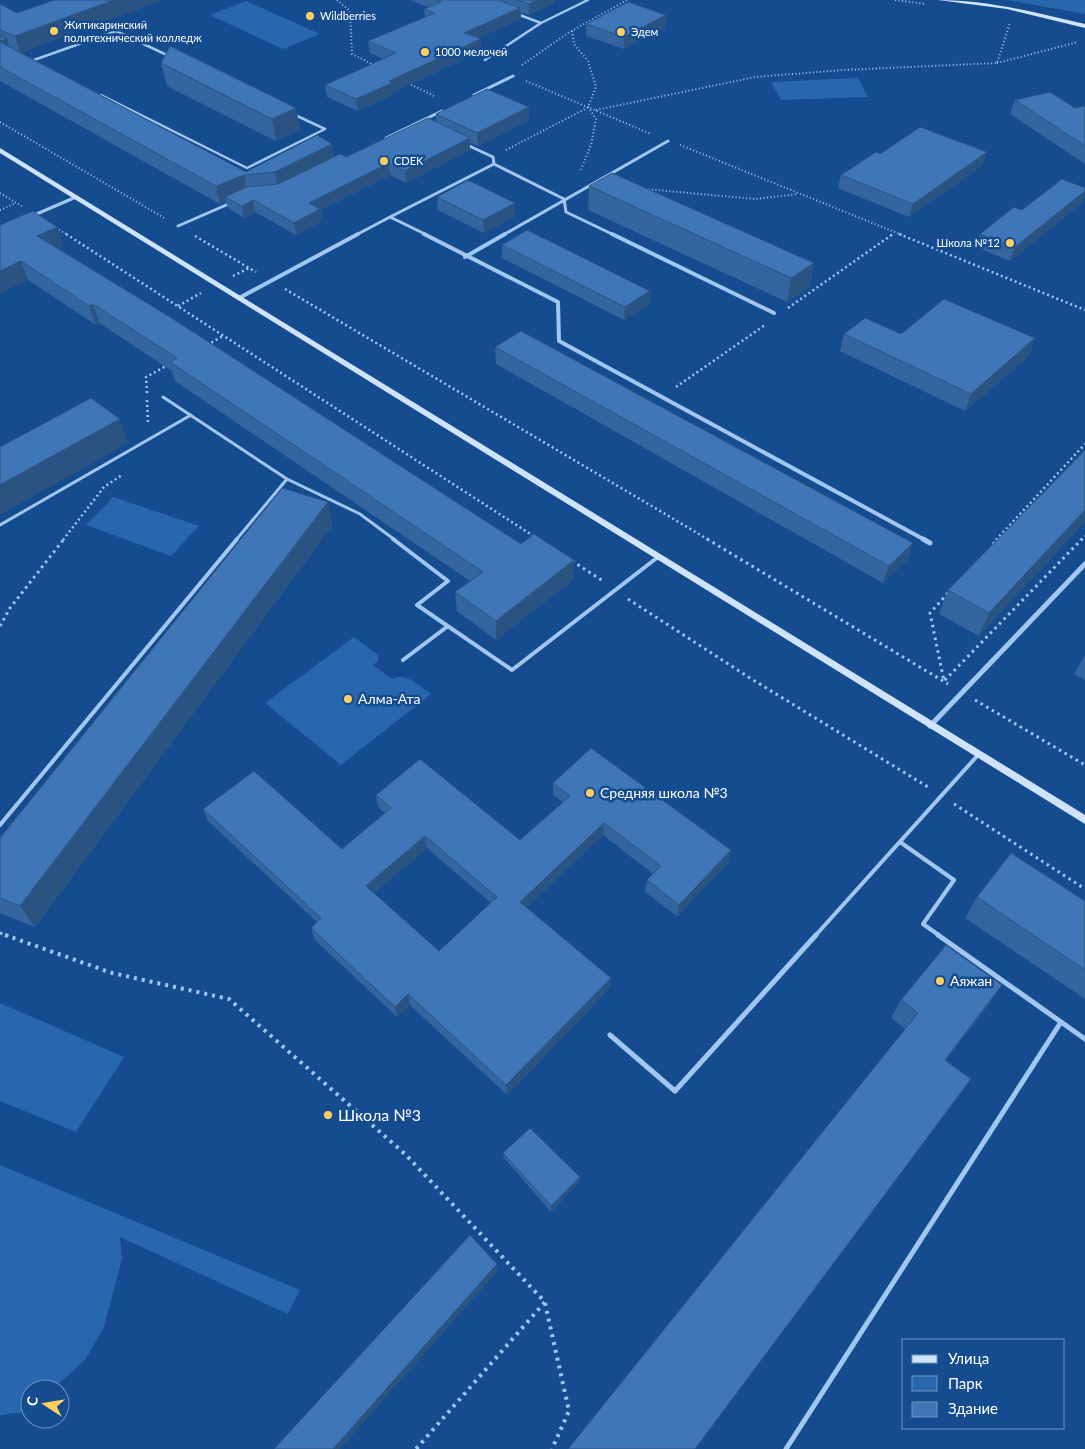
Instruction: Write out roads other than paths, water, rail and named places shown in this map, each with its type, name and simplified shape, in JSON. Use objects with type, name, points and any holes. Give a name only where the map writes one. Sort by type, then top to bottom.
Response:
[{"type":"street","points":[[941,0],[1007,7],[1085,26]]},
{"type":"street","points":[[469,97],[513,76]]},
{"type":"street","points":[[385,139],[452,106]]},
{"type":"street","points":[[420,122],[428,126]]},
{"type":"street","points":[[465,258],[668,140]]},
{"type":"street","points":[[460,141],[493,157],[494,164]]},
{"type":"street","points":[[0,150],[978,756],[1085,820]]},
{"type":"street","points":[[494,164],[564,199]]},
{"type":"street","points":[[239,298],[494,164]]},
{"type":"street","points":[[27,219],[76,197]]},
{"type":"street","points":[[564,199],[566,212],[774,313]]},
{"type":"street","points":[[178,226],[239,200]]},
{"type":"street","points":[[390,218],[465,258],[558,302],[559,341],[930,544]]},
{"type":"street","points":[[930,726],[1085,564]]},
{"type":"lane","points":[[485,60],[541,23],[588,0]]},
{"type":"lane","points":[[514,13],[541,23]]},
{"type":"lane","points":[[31,61],[116,30],[177,59]]},
{"type":"lane","points":[[23,57],[40,65]]},
{"type":"lane","points":[[100,95],[247,168],[324,130],[290,113]]},
{"type":"lane","points":[[163,397],[287,479],[360,514],[448,581],[417,605],[512,670],[658,557]]},
{"type":"lane","points":[[0,525],[191,415]]},
{"type":"lane","points":[[0,825],[287,479]]},
{"type":"lane","points":[[403,660],[448,626]]},
{"type":"lane","points":[[610,1035],[674,1091],[978,756]]},
{"type":"lane","points":[[900,842],[954,880],[923,924],[1085,1039]]},
{"type":"lane","points":[[786,1449],[1061,1022]]},
{"type":"place","name":"Wildberries","points":[[310,16]]},
{"type":"place","name":"Житикаринский политехнический колледж","points":[[54,31]]},
{"type":"place","name":"Эдем","points":[[621,32]]},
{"type":"place","name":"1000 мелочей","points":[[425,52]]},
{"type":"place","name":"CDEK","points":[[384,161]]},
{"type":"place","name":"Школа №12","points":[[1010,243]]},
{"type":"place","name":"Алма-Ата","points":[[348,699]]},
{"type":"place","name":"Средняя школа №3","points":[[590,793]]},
{"type":"place","name":"Аяжан","points":[[940,981]]},
{"type":"place","name":"Школа №3","points":[[328,1115]]}]
